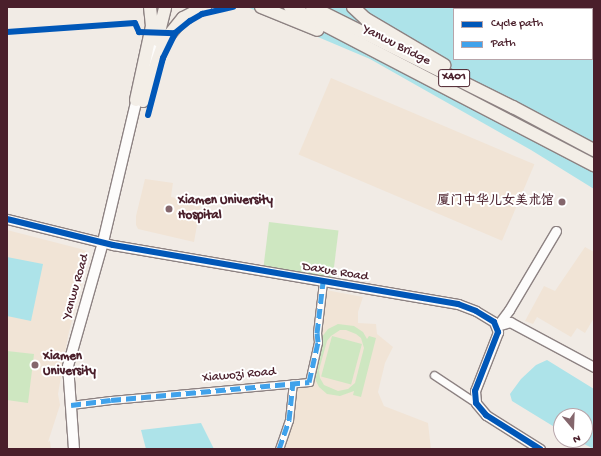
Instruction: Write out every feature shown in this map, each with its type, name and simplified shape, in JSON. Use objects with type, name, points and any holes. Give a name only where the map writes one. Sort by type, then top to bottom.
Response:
[{"type":"highway","points":[[150,7],[155,42]]},
{"type":"highway","points":[[155,42],[160,7]]},
{"type":"highway","points":[[140,101],[165,7]]},
{"type":"highway","points":[[155,42],[183,18],[205,7]]},
{"type":"highway","points":[[261,7],[392,59]]},
{"type":"highway","name":"Yanwu Bridge","points":[[290,7],[594,165]]},
{"type":"highway","name":"Yanwu Bridge","points":[[312,7],[513,107],[594,150]]},
{"type":"highway","points":[[353,7],[366,19],[513,107]]},
{"type":"main road","name":"Yanwu Road","points":[[80,449],[68,366],[106,243],[128,159],[140,101]]},
{"type":"main road","name":"Yanwu Road","points":[[74,405],[74,449]]},
{"type":"street","name":"Daxue Road","points":[[7,219],[106,243],[323,282],[458,304],[476,311],[494,322],[497,326]]},
{"type":"street","points":[[476,403],[475,391],[497,337],[497,326],[509,310],[556,232]]},
{"type":"street","name":"Xiawozi Road","points":[[74,405],[182,392],[309,382],[318,342],[317,333],[323,282]]},
{"type":"street","points":[[497,326],[510,322],[594,367]]},
{"type":"street","points":[[434,375],[476,403],[486,415],[540,449]]},
{"type":"street","points":[[279,449],[289,420],[293,383]]},
{"type":"shaded area","points":[[331,78],[534,164],[502,241],[299,154]]},
{"type":"shaded area","name":"Xiamen University Hospital","points":[[145,179],[173,183],[171,197],[201,203],[194,242],[138,229],[136,225],[136,216]]},
{"type":"shaded area","name":"Xiamen University","points":[[7,230],[81,249],[86,251],[88,257],[68,336],[58,394],[60,405],[48,442],[50,441],[51,449],[7,449]]},
{"type":"shaded area","points":[[585,247],[594,252],[594,318],[585,333],[577,328],[571,337],[537,317],[533,324],[525,321],[544,286],[555,291]]},
{"type":"shaded area","points":[[326,290],[363,297],[358,312],[358,323],[376,324],[377,334],[393,347],[385,363],[378,392],[384,406],[428,423],[431,449],[281,449],[293,388],[297,384],[309,385]]},
{"type":"green space","points":[[269,222],[338,231],[333,279],[263,271]]},
{"type":"green space","points":[[338,324],[354,326],[363,332],[367,339],[369,336],[376,338],[361,397],[353,395],[354,391],[340,396],[327,394],[319,387],[314,377],[321,338],[328,329]],"holes":[[[340,330],[346,330],[361,338],[364,348],[355,383],[348,389],[338,391],[324,385],[320,378],[319,370],[327,341],[331,336]]]},
{"type":"green space","points":[[332,336],[362,344],[351,385],[321,377]]},
{"type":"green space","points":[[7,351],[34,354],[28,403],[7,400]]},
{"type":"water","points":[[247,7],[594,7],[594,189],[531,150],[370,59]]},
{"type":"water","points":[[7,257],[43,264],[31,321],[7,316]]},
{"type":"water","points":[[547,360],[594,389],[594,449],[592,448],[593,408],[553,408],[553,426],[512,401],[510,394],[521,379],[536,365]]},
{"type":"water","points":[[201,423],[214,449],[146,449],[141,430]]},
{"type":"marked path","points":[[71,405],[309,382],[318,342],[317,333],[323,282]]},
{"type":"marked path","points":[[279,449],[289,420],[293,383]]},
{"type":"cycle path","points":[[148,115],[163,58],[175,33],[202,14],[233,7]]},
{"type":"cycle path","points":[[7,32],[135,23],[139,32],[175,33]]},
{"type":"cycle path","points":[[7,219],[113,245],[458,304],[476,311],[494,322],[498,332],[475,391],[476,403],[486,415],[540,449]]},
{"type":"place","name":"厦门中华儿女美术馆","points":[[562,202]]},
{"type":"place","name":"Xiamen University Hospital","points":[[169,209]]},
{"type":"place","name":"Xiamen University","points":[[35,365]]}]
